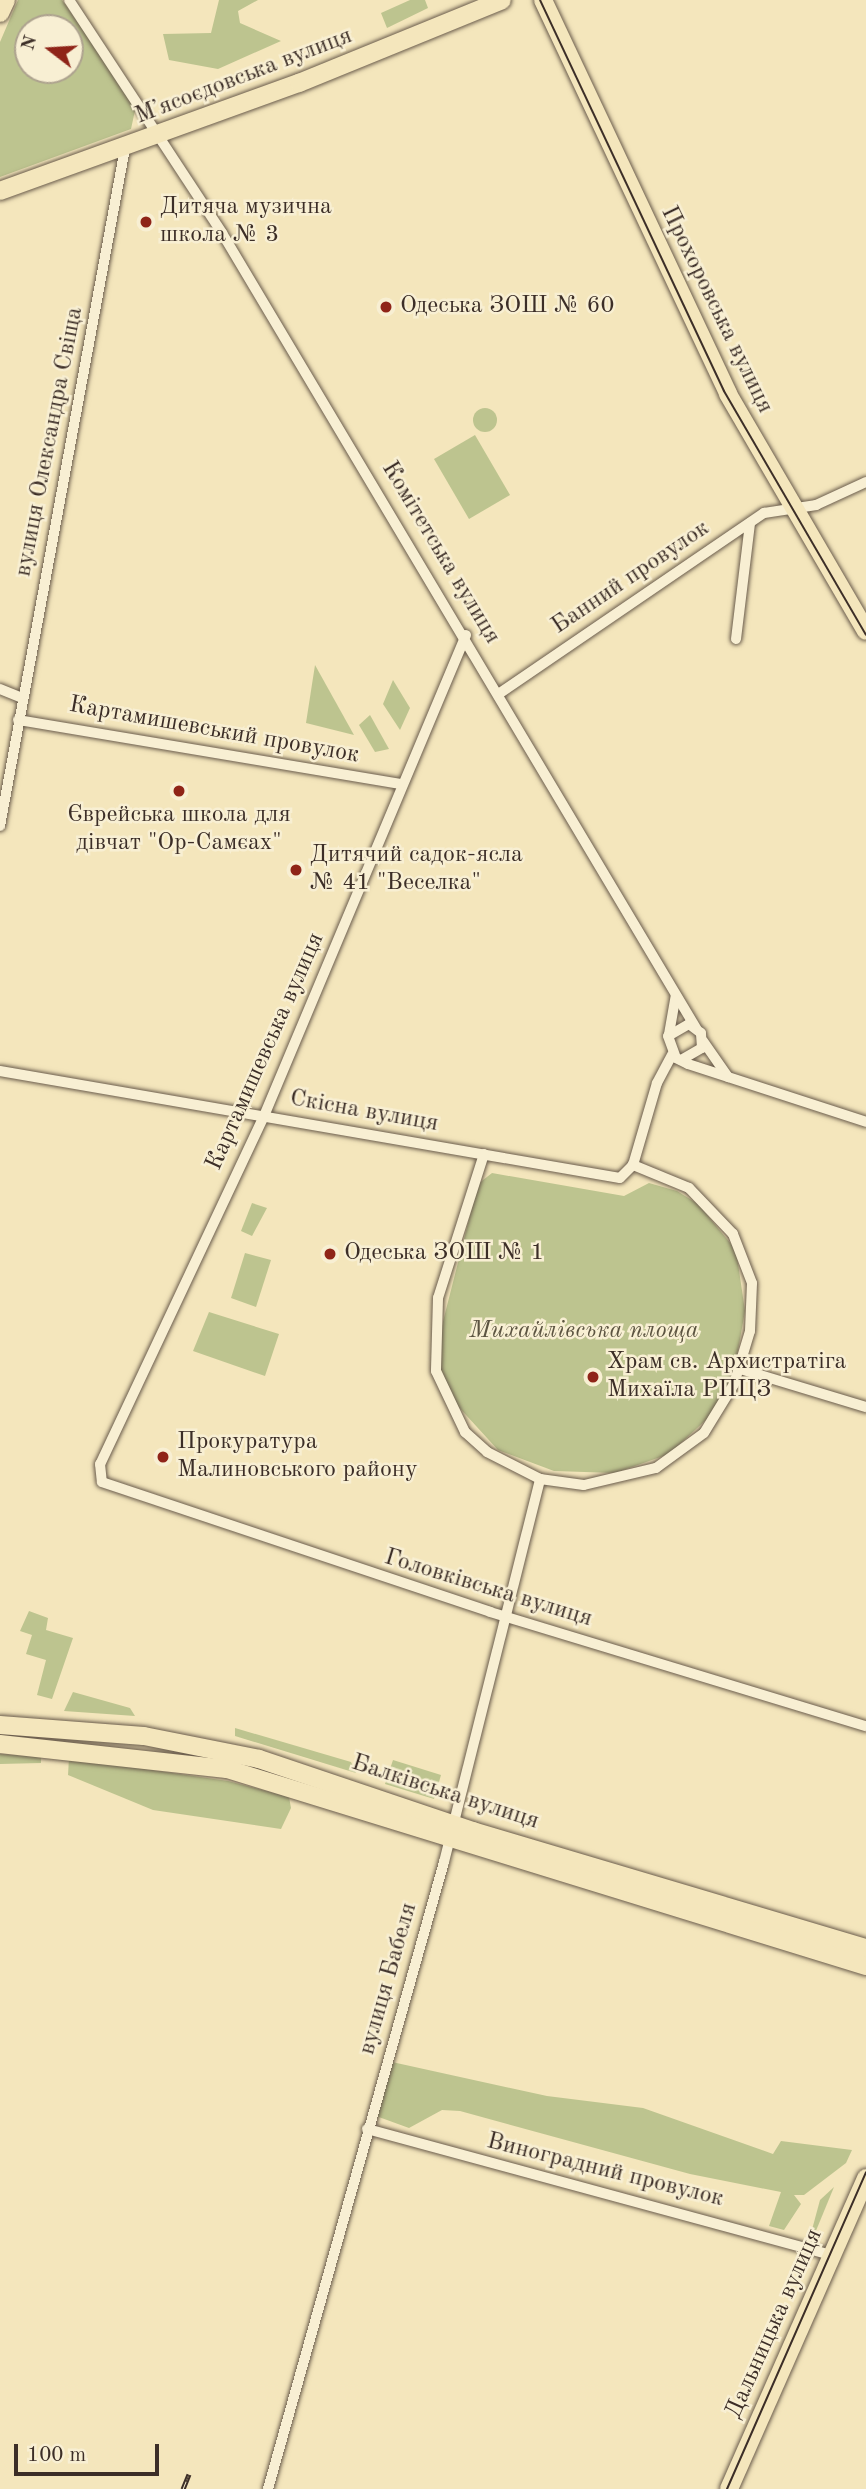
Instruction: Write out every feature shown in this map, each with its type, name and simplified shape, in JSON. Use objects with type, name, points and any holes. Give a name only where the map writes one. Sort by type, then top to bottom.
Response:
[{"type":"main road","points":[[0,13],[6,0]]},
{"type":"main road","name":"Мʼясоєдовська вулиця","points":[[0,191],[161,135],[502,0]]},
{"type":"main road","name":"Прохоровська вулиця","points":[[543,0],[690,317],[791,509],[866,631]]},
{"type":"main road","name":"Балківська вулиця","points":[[0,1725],[144,1736],[227,1752],[452,1834],[866,1966]]},
{"type":"main road","name":"Балківська вулиця","points":[[0,1744],[226,1769],[866,1948]]},
{"type":"main road","name":"Дальницька вулиця","points":[[729,2489],[866,2178]]},
{"type":"street","name":"Комітетська вулиця","points":[[69,0],[161,135],[466,635],[696,1028]]},
{"type":"street","name":"вулиця Олександра Свіща","points":[[0,826],[125,148]]},
{"type":"street","name":"Банний провулок","points":[[500,694],[750,523],[866,482]]},
{"type":"street","points":[[736,639],[750,523]]},
{"type":"street","name":"Картамишевська вулиця","points":[[102,1482],[100,1464],[264,1116],[466,635]]},
{"type":"street","points":[[0,689],[22,698]]},
{"type":"street","name":"Картамишевський провулок","points":[[18,720],[402,784]]},
{"type":"street","points":[[676,996],[669,1035],[677,1058]]},
{"type":"street","points":[[669,1035],[684,1024],[696,1028],[728,1077]]},
{"type":"street","points":[[484,1154],[438,1298],[436,1371],[465,1432],[487,1452],[540,1479],[584,1485],[656,1468],[704,1433],[740,1369],[752,1283],[733,1234],[689,1188],[633,1165],[657,1083],[677,1058],[696,1057],[703,1041]]},
{"type":"street","points":[[677,1058],[866,1122]]},
{"type":"street","name":"Cкісна вулиця","points":[[0,1070],[620,1178],[633,1165]]},
{"type":"street","points":[[740,1369],[866,1406]]},
{"type":"street","name":"вулиця Бабеля","points":[[268,2489],[452,1834],[503,1616],[540,1479]]},
{"type":"street","name":"Головківська вулиця","points":[[102,1482],[503,1616],[866,1726]]},
{"type":"street","name":"Виноградний провулок","points":[[367,2129],[832,2255]]},
{"type":"green space","points":[[18,0],[62,0],[72,14],[14,14],[14,84],[84,84],[84,32],[136,106],[131,129],[0,177],[0,42]]},
{"type":"green space","points":[[219,0],[258,0],[238,11],[240,23],[281,41],[218,69],[169,60],[163,34],[211,33]]},
{"type":"green space","points":[[410,0],[425,0],[428,8],[387,28],[381,13]]},
{"type":"green space","points":[[485,408],[494,411],[497,420],[494,429],[485,432],[476,429],[473,420],[476,411]]},
{"type":"green space","points":[[475,435],[510,495],[469,519],[434,459]]},
{"type":"green space","points":[[315,665],[354,735],[306,723]]},
{"type":"green space","points":[[393,680],[410,708],[400,730],[383,704]]},
{"type":"green space","points":[[370,715],[389,749],[375,752],[359,725]]},
{"type":"green space","name":"Михайлівська площа","points":[[492,1173],[624,1196],[649,1183],[677,1191],[698,1204],[736,1250],[745,1311],[734,1373],[708,1418],[669,1454],[615,1473],[554,1471],[498,1450],[445,1392],[436,1349],[478,1184]]},
{"type":"green space","points":[[252,1203],[267,1208],[252,1236],[241,1231]]},
{"type":"green space","points":[[245,1253],[271,1260],[256,1307],[231,1298]]},
{"type":"green space","points":[[209,1312],[279,1334],[265,1376],[193,1351]]},
{"type":"green space","points":[[29,1611],[48,1618],[46,1630],[73,1638],[52,1699],[37,1695],[46,1660],[26,1654],[32,1635],[20,1631]]},
{"type":"green space","points":[[73,1692],[130,1708],[135,1716],[64,1711]]},
{"type":"green space","points":[[235,1728],[351,1762],[356,1773],[235,1736]]},
{"type":"green space","points":[[0,1754],[41,1757],[41,1763],[0,1764]]},
{"type":"green space","points":[[69,1758],[228,1781],[289,1797],[291,1808],[281,1829],[153,1810],[68,1775]]},
{"type":"green space","points":[[393,1760],[441,1775],[434,1799],[385,1784]]},
{"type":"green space","points":[[392,2062],[547,2096],[643,2108],[773,2154],[781,2141],[852,2150],[846,2163],[804,2195],[794,2195],[801,2204],[784,2230],[769,2226],[781,2192],[690,2174],[460,2111],[442,2110],[409,2128],[376,2116]]},
{"type":"green space","points":[[834,2187],[813,2238],[810,2237],[820,2200]]},
{"type":"tram line","points":[[540,0],[724,391],[866,635]]},
{"type":"tram line","points":[[727,2489],[866,2172]]},
{"type":"railway","points":[[183,2489],[189,2474]]},
{"type":"place","name":"Дитяча музична школа № 3","points":[[146,222]]},
{"type":"place","name":"Одеська ЗОШ № 60","points":[[386,307]]},
{"type":"place","name":"Єврейська школа для дівчат \"Ор-Самєах\"","points":[[179,791]]},
{"type":"place","name":"Дитячий садок-ясла № 41 \"Веселка\"","points":[[296,870]]},
{"type":"place","name":"Одеська ЗОШ № 1","points":[[330,1254]]},
{"type":"place","name":"Храм св. Архистратіга Михаїла РПЦЗ","points":[[593,1377]]},
{"type":"place","name":"Прокуратура Малиновського району","points":[[163,1457]]}]
